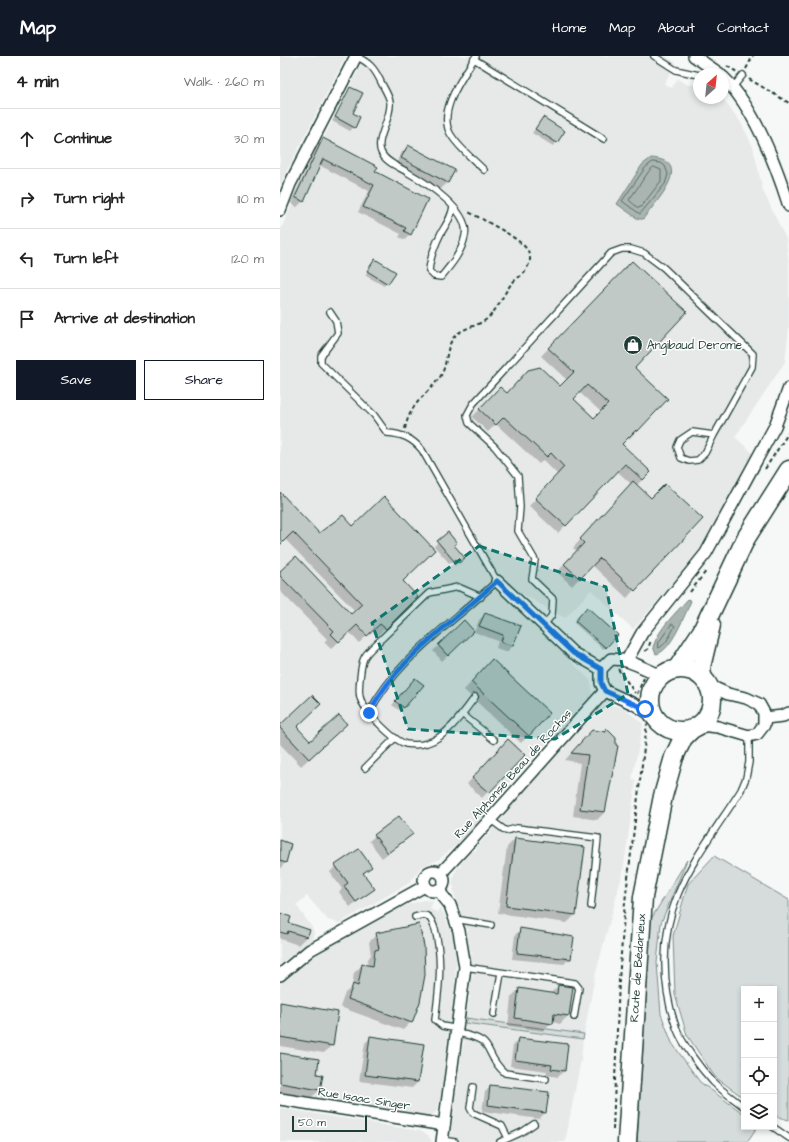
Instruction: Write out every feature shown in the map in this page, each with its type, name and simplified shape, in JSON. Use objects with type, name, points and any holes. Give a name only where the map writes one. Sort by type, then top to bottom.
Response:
[{"type":"main road","points":[[717,599],[701,667],[713,703],[711,712],[695,728],[681,732],[659,722],[649,700],[651,690],[669,672],[702,631],[717,599],[746,538],[789,470]]},
{"type":"main road","points":[[669,672],[695,672],[706,681]]},
{"type":"main road","name":"Route de Bédarieux","points":[[659,722],[668,741],[663,796]]},
{"type":"main road","name":"Route de Bédarieux","points":[[627,1142],[643,897],[663,796],[674,757],[683,738],[695,728]]},
{"type":"street","points":[[280,210],[290,184],[355,56]]},
{"type":"street","points":[[694,56],[711,68]]},
{"type":"street","points":[[729,83],[748,108],[779,176],[789,206]]},
{"type":"street","points":[[627,660],[645,628],[682,585],[706,553],[775,426],[788,391]]},
{"type":"street","points":[[497,581],[573,653],[601,669]]},
{"type":"street","points":[[659,722],[634,704],[605,691],[601,683],[601,669],[611,659],[627,660],[647,671],[669,672]]},
{"type":"street","points":[[695,728],[718,727],[749,736],[757,734],[761,730],[765,718],[762,708],[754,701],[728,694],[706,681]]},
{"type":"street","name":"Rue Alphonse Beau de Rochas","points":[[441,873],[491,820],[532,770],[605,691]]},
{"type":"street","points":[[765,718],[783,716],[789,713]]},
{"type":"street","points":[[434,871],[441,873],[443,876],[443,884],[438,890],[431,891],[425,886],[424,879],[427,873],[434,871]]},
{"type":"street","points":[[280,975],[310,950],[425,886]]},
{"type":"street","points":[[438,890],[450,905],[459,930],[465,967],[442,1141]]},
{"type":"street","name":"Rue Isaac Singer","points":[[280,1099],[444,1125]]},
{"type":"lane","points":[[355,56],[368,61],[375,70],[390,102],[387,120],[379,145],[381,153],[388,161],[439,191],[453,207],[463,220],[466,234],[461,250],[441,277],[434,276],[429,271],[434,246],[451,218],[453,207]]},
{"type":"lane","points":[[654,56],[676,70],[693,74]]},
{"type":"lane","points":[[484,170],[462,149],[450,133],[446,119],[449,102],[475,57],[604,138]]},
{"type":"lane","points":[[733,87],[743,75]]},
{"type":"lane","points":[[544,625],[552,615],[553,599],[532,579],[535,560],[518,531],[520,507],[518,476],[495,447],[469,423],[467,415],[473,404],[611,253],[622,249],[631,249],[644,254],[664,268],[753,354],[752,367],[704,453],[698,460],[689,461],[681,458],[677,447],[680,440],[692,432],[714,434]]},
{"type":"lane","points":[[330,312],[336,321],[338,333],[321,356],[322,364],[374,415],[386,433],[404,436],[414,441],[422,450],[497,581],[426,643],[398,671],[377,698],[369,713]]},
{"type":"lane","points":[[476,697],[462,714],[440,735],[428,743],[405,744],[395,738],[369,713],[360,698],[360,685],[364,658],[372,648],[429,594],[458,587],[480,597]]},
{"type":"lane","points":[[462,714],[494,740]]},
{"type":"lane","points":[[741,1104],[714,1082],[690,1052],[676,1028],[666,986],[665,956],[670,916],[679,892],[694,865],[741,790],[746,778],[749,762],[749,736]]},
{"type":"lane","points":[[365,768],[395,738]]},
{"type":"lane","points":[[491,820],[506,831],[517,828],[560,835],[598,838],[591,906]]},
{"type":"lane","points":[[415,917],[424,915],[428,916],[432,922],[438,941],[441,975],[435,1020],[442,1026],[483,1040],[500,1068],[505,1073],[546,1079]]},
{"type":"lane","points":[[455,919],[492,925]]},
{"type":"lane","points":[[465,967],[575,983],[578,988],[574,1017]]},
{"type":"lane","points":[[494,1014],[501,973]]},
{"type":"lane","points":[[474,1087],[470,1108],[473,1113],[502,1126],[508,1138]]},
{"type":"lane","points":[[500,1142],[534,1124]]},
{"type":"lane","points":[[777,1130],[789,1138]]},
{"type":"lane","points":[[442,1141],[455,1142]]},
{"type":"path","points":[[743,75],[754,56]]},
{"type":"path","points":[[404,436],[408,417],[414,404],[440,377],[446,366],[448,352],[453,338],[463,330],[479,324],[490,316],[512,284],[527,269],[531,260],[528,252],[520,242],[464,209],[453,207]]},
{"type":"path","points":[[611,659],[637,696]]},
{"type":"highlighted area","points":[[479,546],[606,587],[628,694],[555,739],[408,729],[372,623]]},
{"type":"shaded area","points":[[280,56],[346,56],[280,184]]},
{"type":"shaded area","points":[[365,56],[665,56],[676,63],[664,84],[672,88],[677,79],[688,85],[693,85],[693,104],[727,104],[740,121],[753,147],[763,191],[786,239],[789,266],[789,327],[785,362],[735,437],[754,454],[701,547],[683,572],[633,629],[591,590],[565,618],[512,588],[505,597],[591,681],[592,694],[487,806],[490,809],[461,841],[438,860],[421,867],[409,883],[340,923],[328,920],[307,896],[296,905],[311,926],[314,932],[313,937],[310,942],[280,964],[280,231],[315,154]]},
{"type":"shaded area","points":[[609,704],[624,708],[643,724],[632,779],[636,780],[623,872],[595,976],[584,1034],[466,1018],[469,999],[471,997],[469,996],[471,977],[474,974],[471,973],[471,954],[473,952],[470,951],[467,932],[469,929],[466,929],[460,911],[461,909],[458,907],[453,889],[455,888],[452,885],[454,874],[458,867],[461,866],[460,864],[473,850],[476,851],[476,847],[489,834],[491,834],[491,831],[503,816],[506,817],[505,813],[517,799],[520,799],[519,796],[531,781],[534,782],[534,779],[547,765],[549,765],[549,762],[562,748],[565,749],[564,746],[577,732],[580,732],[580,729],[593,715],[595,716],[595,713]]},
{"type":"shaded area","points":[[714,856],[789,900],[789,1120],[777,1117],[777,986],[741,986],[741,1096],[715,1077],[687,1035],[675,995],[673,936],[688,884]]},
{"type":"shaded area","points":[[687,860],[661,923],[657,963],[661,1014],[672,1043],[700,1082],[741,1112],[741,1130],[755,1130],[747,1142],[637,1142],[651,919]]},
{"type":"shaded area","points":[[424,900],[433,901],[430,909],[437,912],[440,908],[444,914],[453,937],[456,963],[455,987],[440,1100],[436,1112],[431,1116],[424,1116],[280,1093],[280,984],[302,964],[324,950],[398,908]]},
{"type":"shaded area","points":[[466,1018],[584,1034],[583,1039],[465,1023],[468,1019]]},
{"type":"shaded area","points":[[465,1023],[583,1039],[581,1059],[565,1142],[449,1142],[450,1133],[453,1131],[451,1130],[454,1111],[456,1110],[454,1107],[457,1088],[459,1088],[457,1085],[460,1066],[462,1064],[460,1063],[463,1044],[465,1043],[463,1040]]},
{"type":"shaded area","points":[[280,1108],[420,1131],[428,1135],[432,1142],[280,1142]]},
{"type":"water","points":[[651,158],[664,161],[670,167],[671,174],[668,184],[656,203],[643,219],[638,219],[617,204],[642,165]]},
{"type":"water","points":[[688,599],[691,601],[677,632],[667,647],[662,652],[656,654],[653,647],[659,634]]},
{"type":"building","points":[[350,87],[363,93],[353,113],[360,117],[355,128],[335,117]]},
{"type":"building","points":[[543,117],[565,131],[557,143],[535,129]]},
{"type":"building","points":[[323,138],[378,167],[375,171],[428,199],[411,235],[404,231],[406,228],[363,207],[374,185],[323,159],[304,202],[295,197]]},
{"type":"building","points":[[408,145],[455,170],[448,183],[401,158]]},
{"type":"building","points":[[375,259],[396,272],[388,284],[367,271]]},
{"type":"building","points":[[632,261],[687,312],[635,368],[668,399],[637,432],[636,430],[622,444],[651,472],[643,480],[625,464],[566,526],[535,498],[564,467],[551,453],[547,457],[504,417],[496,425],[479,409],[500,387],[507,393],[528,370],[540,367],[560,386],[574,372],[548,348]],"holes":[[[587,385],[608,404],[594,418],[574,399]]]},
{"type":"building","points":[[633,481],[651,498],[665,484],[703,519],[635,591],[600,558],[580,579],[564,564],[584,543],[580,539]]},
{"type":"building","points":[[280,492],[319,533],[343,515],[353,526],[384,496],[435,550],[403,581],[418,597],[386,629],[380,624],[367,636],[357,625],[339,642],[331,634],[334,631],[280,576],[280,571],[296,556],[351,614],[362,604],[293,532],[280,545]]},
{"type":"building","points":[[448,532],[457,543],[454,545],[465,558],[459,563],[456,559],[454,561],[437,541]]},
{"type":"building","points":[[587,607],[618,635],[606,648],[575,621]]},
{"type":"building","points":[[485,613],[521,626],[513,646],[501,642],[503,635],[479,626]]},
{"type":"building","points":[[464,620],[474,631],[448,656],[438,645]]},
{"type":"building","points":[[492,659],[550,713],[529,736],[471,682]]},
{"type":"building","points":[[415,678],[424,685],[404,708],[395,701]]},
{"type":"building","points":[[312,695],[321,704],[297,727],[310,741],[339,715],[347,724],[309,759],[280,728],[280,725]]},
{"type":"building","points":[[606,728],[616,738],[616,745],[618,746],[605,812],[580,809],[588,755],[571,753],[592,730],[606,732]]},
{"type":"building","points":[[508,739],[525,755],[489,793],[472,778]]},
{"type":"building","points":[[399,816],[413,834],[388,853],[374,835]]},
{"type":"building","points":[[515,838],[585,847],[576,915],[506,906]]},
{"type":"building","points":[[280,840],[291,844],[286,863],[280,861]]},
{"type":"building","points":[[359,849],[372,867],[363,873],[375,889],[356,902],[344,886],[348,883],[335,865]]},
{"type":"building","points":[[280,913],[291,917],[289,923],[310,930],[307,937],[288,931],[287,934],[280,932]]},
{"type":"building","points":[[419,924],[424,946],[425,975],[420,1002],[412,1023],[348,999],[353,984],[358,986],[362,964],[373,966],[375,950],[379,949],[376,933]]},
{"type":"building","points":[[520,928],[574,937],[571,959],[517,953]]},
{"type":"building","points":[[558,985],[573,987],[569,1016],[554,1014],[553,1024],[515,1018],[519,988],[557,994]]},
{"type":"building","points":[[280,1002],[338,1012],[333,1046],[280,1037]]},
{"type":"building","points":[[370,1036],[424,1044],[418,1082],[365,1075]]},
{"type":"building","points":[[518,1038],[568,1044],[565,1071],[551,1069],[552,1065],[515,1060]]},
{"type":"building","points":[[280,1053],[319,1059],[317,1074],[323,1075],[320,1090],[280,1083]]},
{"type":"building","points":[[490,1085],[549,1092],[546,1113],[488,1105]]},
{"type":"place","name":"Angibaud Derome","points":[[633,345]]},
{"type":"route","points":[[369,713],[377,698],[398,671],[426,643],[497,581],[573,653],[601,669],[601,683],[605,691],[645,709]]}]
